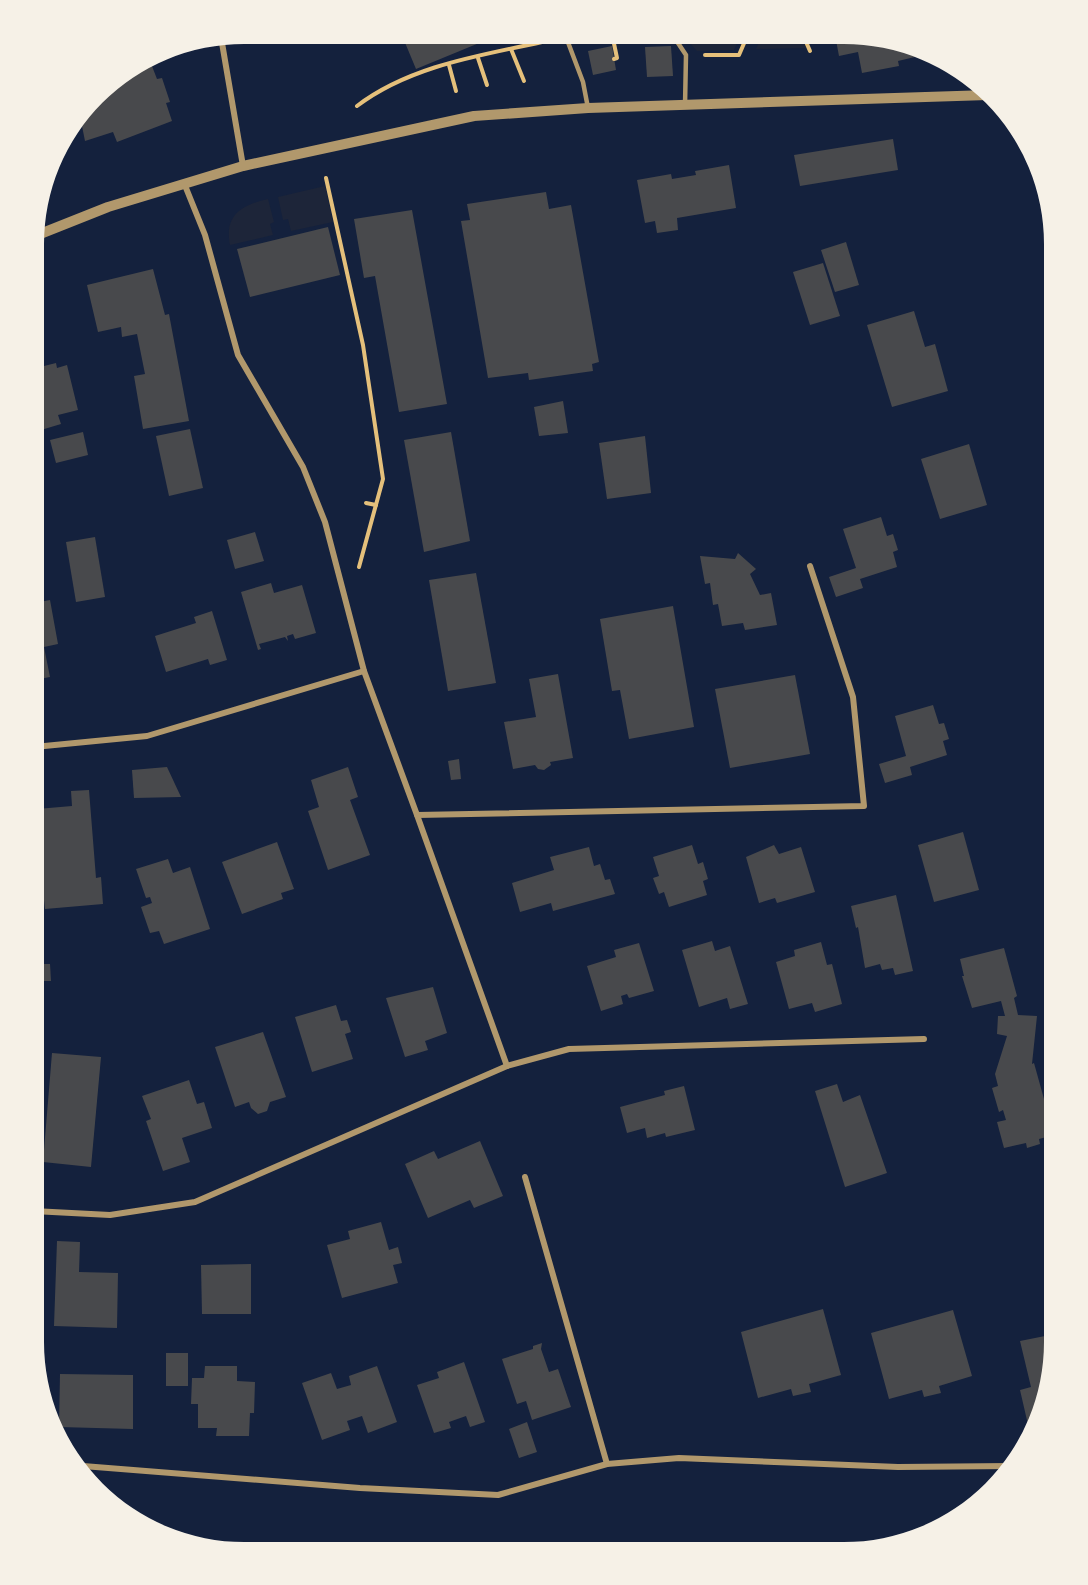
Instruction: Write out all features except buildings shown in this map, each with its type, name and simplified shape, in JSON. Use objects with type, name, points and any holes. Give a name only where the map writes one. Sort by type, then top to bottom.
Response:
[{"type":"street","points":[[222,45],[243,166]]},
{"type":"street","points":[[44,232],[108,207],[184,182],[243,166],[474,116],[588,108],[978,95]]},
{"type":"street","points":[[184,182],[205,235],[238,355],[303,467],[325,522],[364,671],[507,1066]]},
{"type":"street","points":[[417,815],[864,806],[853,697],[810,566]]},
{"type":"street","points":[[44,746],[147,736],[364,671]]},
{"type":"street","points":[[44,1212],[110,1215],[195,1202],[507,1066],[569,1049],[924,1039]]},
{"type":"street","points":[[525,1177],[607,1464]]},
{"type":"street","points":[[88,1466],[360,1488],[498,1495],[607,1464],[680,1458],[898,1467],[1001,1466]]},
{"type":"lane","points":[[569,44],[583,82],[588,108]]},
{"type":"lane","points":[[679,44],[686,55],[685,106]]},
{"type":"path","points":[[357,106],[383,88],[427,69],[534,44]]},
{"type":"path","points":[[614,44],[617,58],[614,59]]},
{"type":"path","points":[[686,55],[739,55],[744,44]]},
{"type":"path","points":[[807,44],[810,51]]},
{"type":"path","points":[[512,49],[524,81]]},
{"type":"path","points":[[478,58],[487,85]]},
{"type":"path","points":[[449,64],[456,91]]},
{"type":"path","points":[[326,178],[363,345],[383,479],[357,572]]},
{"type":"path","points":[[366,503],[376,505]]},
{"type":"shaded area","points":[[691,44],[737,44],[734,50],[697,51]]},
{"type":"shaded area","points":[[758,44],[804,44],[806,48],[756,49]]},
{"type":"shaded area","points":[[325,186],[333,222],[291,231],[288,219],[283,220],[278,197]]},
{"type":"shaded area","points":[[268,199],[274,222],[270,224],[273,235],[230,245],[230,226],[237,213],[250,204]]}]
